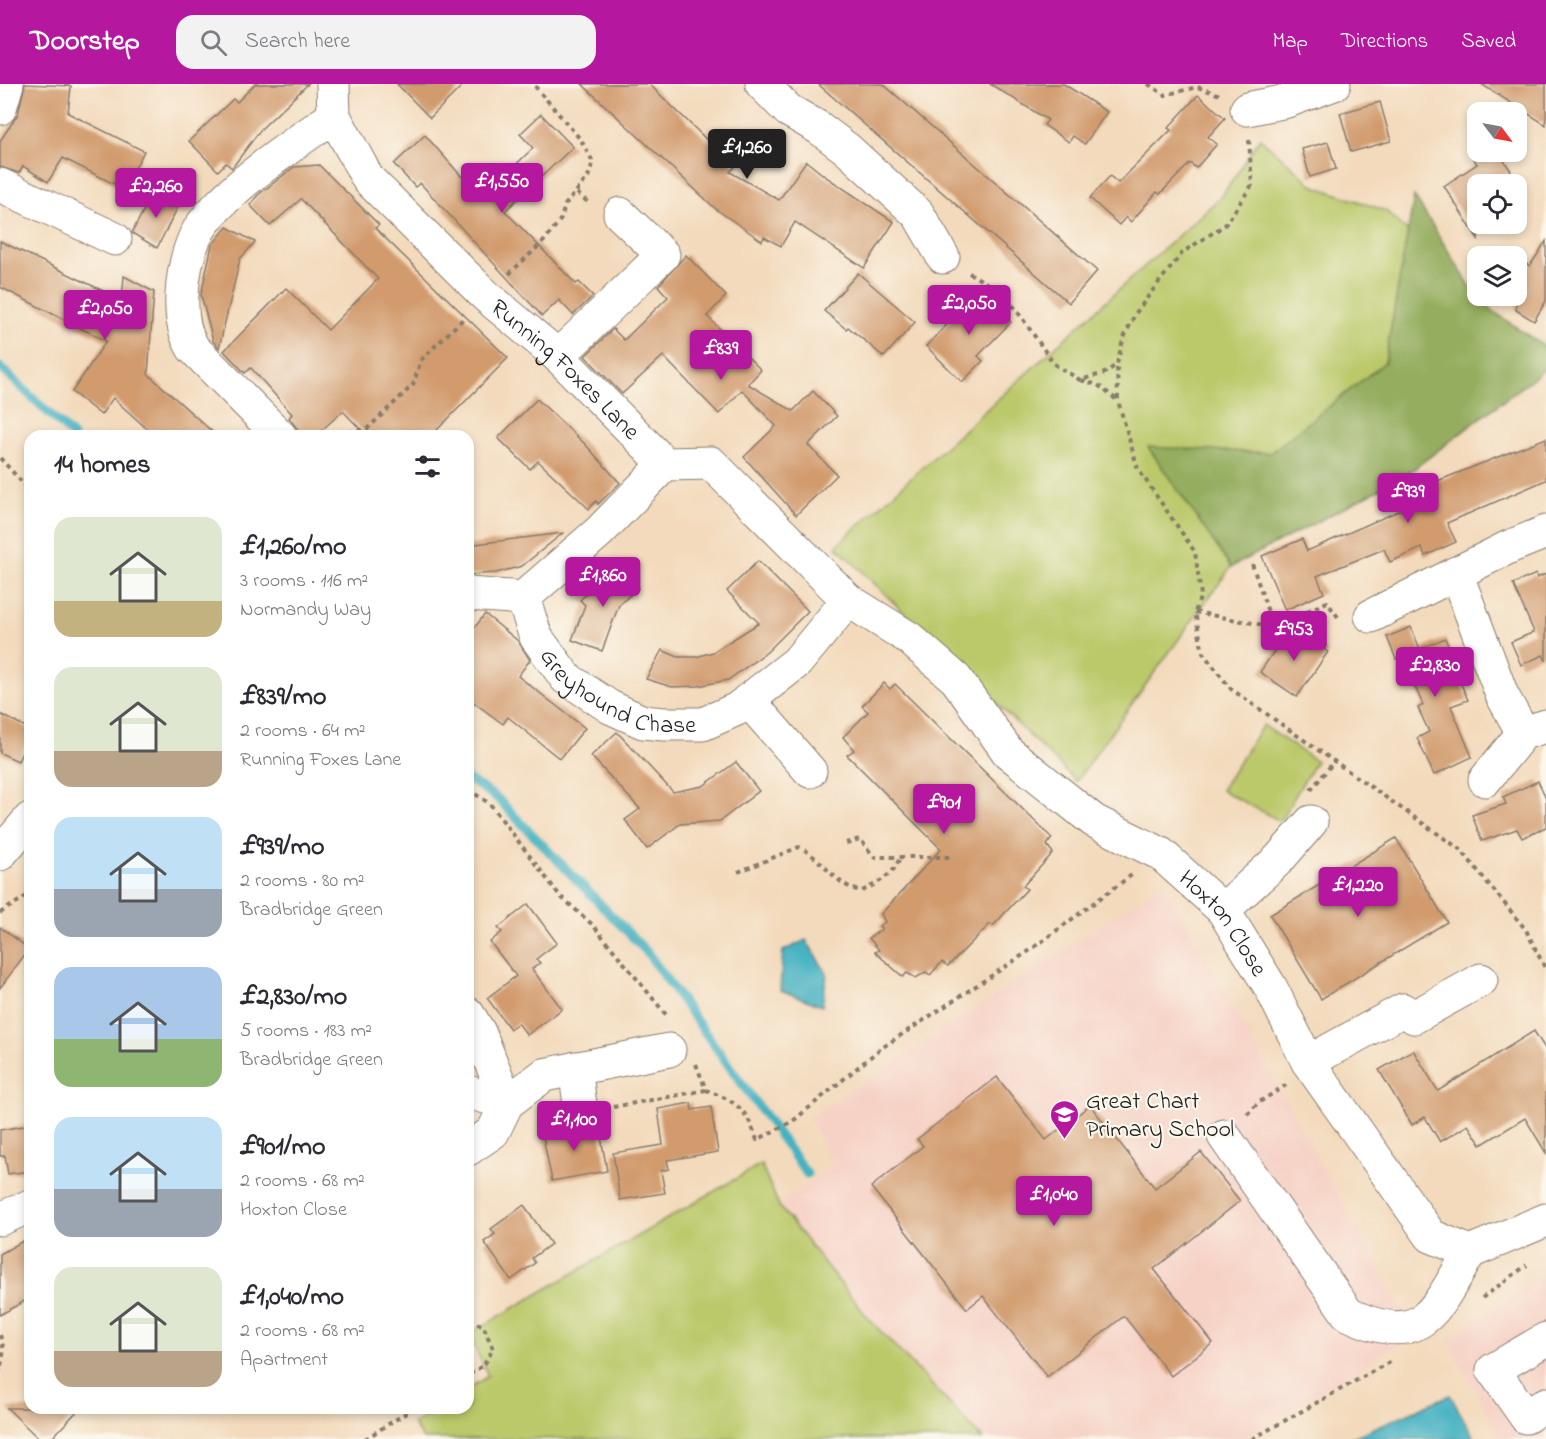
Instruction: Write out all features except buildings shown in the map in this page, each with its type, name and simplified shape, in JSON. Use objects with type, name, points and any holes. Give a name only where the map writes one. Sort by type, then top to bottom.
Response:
[{"type":"street","points":[[0,108],[7,84]]},
{"type":"street","name":"Running Foxes Lane","points":[[333,84],[334,116],[368,179],[486,296],[558,356],[665,464]]},
{"type":"street","points":[[762,84],[788,110],[819,128],[848,149],[918,214],[943,257]]},
{"type":"street","points":[[1247,109],[1287,101],[1328,85]]},
{"type":"street","points":[[274,430],[193,348],[186,338],[182,303],[185,264],[196,235],[228,196],[287,149],[334,116]]},
{"type":"street","points":[[0,185],[115,239]]},
{"type":"street","points":[[558,356],[663,255],[620,214]]},
{"type":"street","points":[[474,594],[523,598],[598,532],[665,464],[711,463],[848,600]]},
{"type":"street","points":[[1358,621],[1546,532]]},
{"type":"street","points":[[1456,573],[1502,695],[1535,729],[1485,780]]},
{"type":"street","name":"Greyhound Chase","points":[[523,598],[536,637],[566,678],[610,707],[643,723],[703,724],[737,709],[797,662],[848,600]]},
{"type":"street","name":"Hoxton Close","points":[[848,600],[909,638],[956,679],[1008,752],[1094,821],[1161,854],[1223,910],[1271,988],[1310,1065],[1431,1236],[1470,1252]]},
{"type":"street","points":[[748,700],[798,771]]},
{"type":"street","points":[[1223,910],[1279,860],[1311,822]]},
{"type":"street","points":[[0,854],[24,826]]},
{"type":"street","points":[[1310,1065],[1403,1010],[1414,1017],[1481,980]]},
{"type":"street","points":[[474,1024],[507,1103]]},
{"type":"street","points":[[474,1145],[493,1132],[507,1103],[544,1074],[678,1043]]},
{"type":"street","points":[[575,1068],[581,1109]]},
{"type":"street","points":[[474,1094],[507,1103]]},
{"type":"street","points":[[1224,1136],[1348,1314],[1381,1328],[1411,1327],[1431,1315],[1470,1252],[1546,1220]]},
{"type":"street","points":[[0,1219],[24,1209]]},
{"type":"street","points":[[1546,1339],[1493,1370],[1526,1417],[1546,1404]]},
{"type":"path","points":[[1148,84],[1165,95],[1197,87],[1220,95],[1247,109],[1252,185],[1225,225],[1183,252],[1153,290],[1135,314],[1123,340],[1117,364],[1118,401],[1138,469],[1195,552],[1201,595],[1195,612],[1203,652],[1232,689],[1461,850],[1526,930],[1546,970]]},
{"type":"path","points":[[943,257],[986,283],[1016,308],[1054,364],[1080,380],[1098,385],[1118,401]]},
{"type":"path","points":[[1080,380],[1105,373],[1117,364]]},
{"type":"path","points":[[0,458],[24,484]]},
{"type":"path","points":[[1252,564],[1273,627]]},
{"type":"path","points":[[1195,612],[1273,627],[1327,602],[1358,621]]},
{"type":"path","points":[[474,793],[490,804],[560,896],[593,925],[678,1043],[706,1090]]},
{"type":"path","points":[[846,843],[860,839],[874,857],[950,857]]},
{"type":"path","points":[[738,872],[799,847],[809,852],[841,884],[862,891],[888,876],[898,866],[900,857]]},
{"type":"path","points":[[581,1109],[600,1110],[706,1090],[736,1102],[750,1121],[757,1140],[766,1133],[793,1121],[880,1049],[1029,951],[1161,854]]},
{"type":"path","points":[[0,913],[24,898]]},
{"type":"path","points":[[1224,1136],[1258,1103],[1310,1065]]},
{"type":"path","points":[[474,1323],[483,1325],[493,1349],[484,1365],[474,1371]]},
{"type":"path","points":[[0,1335],[4,1350],[0,1371]]},
{"type":"path","points":[[365,1439],[405,1414]]},
{"type":"shaded area","name":"Great Chart Primary School","points":[[1164,883],[1416,1333],[1245,1439],[706,1439],[641,1314],[833,1163],[809,1118]]},
{"type":"shaded area","points":[[1546,1272],[1546,1439],[1501,1439],[1447,1340]]},
{"type":"green space","points":[[1260,138],[1314,186],[1386,211],[1467,289],[1467,306],[1486,306],[1546,348],[1546,368],[1404,476],[1231,567],[1076,781],[836,546],[1222,196]]},
{"type":"green space","points":[[1414,196],[1467,281],[1467,306],[1486,306],[1546,348],[1546,368],[1404,476],[1231,567],[1148,447],[1270,453],[1385,362]]},
{"type":"green space","points":[[1263,725],[1316,761],[1280,821],[1221,790]]},
{"type":"green space","points":[[761,1164],[779,1206],[868,1318],[983,1439],[423,1439],[413,1424],[429,1414],[474,1414],[474,1385],[488,1376],[474,1345],[474,1331]]},
{"type":"water","points":[[806,940],[827,974],[822,1006],[780,990],[783,951]]},
{"type":"water","points":[[1450,1395],[1475,1439],[1349,1439]]},
{"type":"waterway","points":[[0,367],[67,430]]},
{"type":"waterway","points":[[474,783],[497,798],[647,952],[807,1174]]},
{"type":"place","name":"Great Chart Primary School","points":[[1065,1140]]}]
